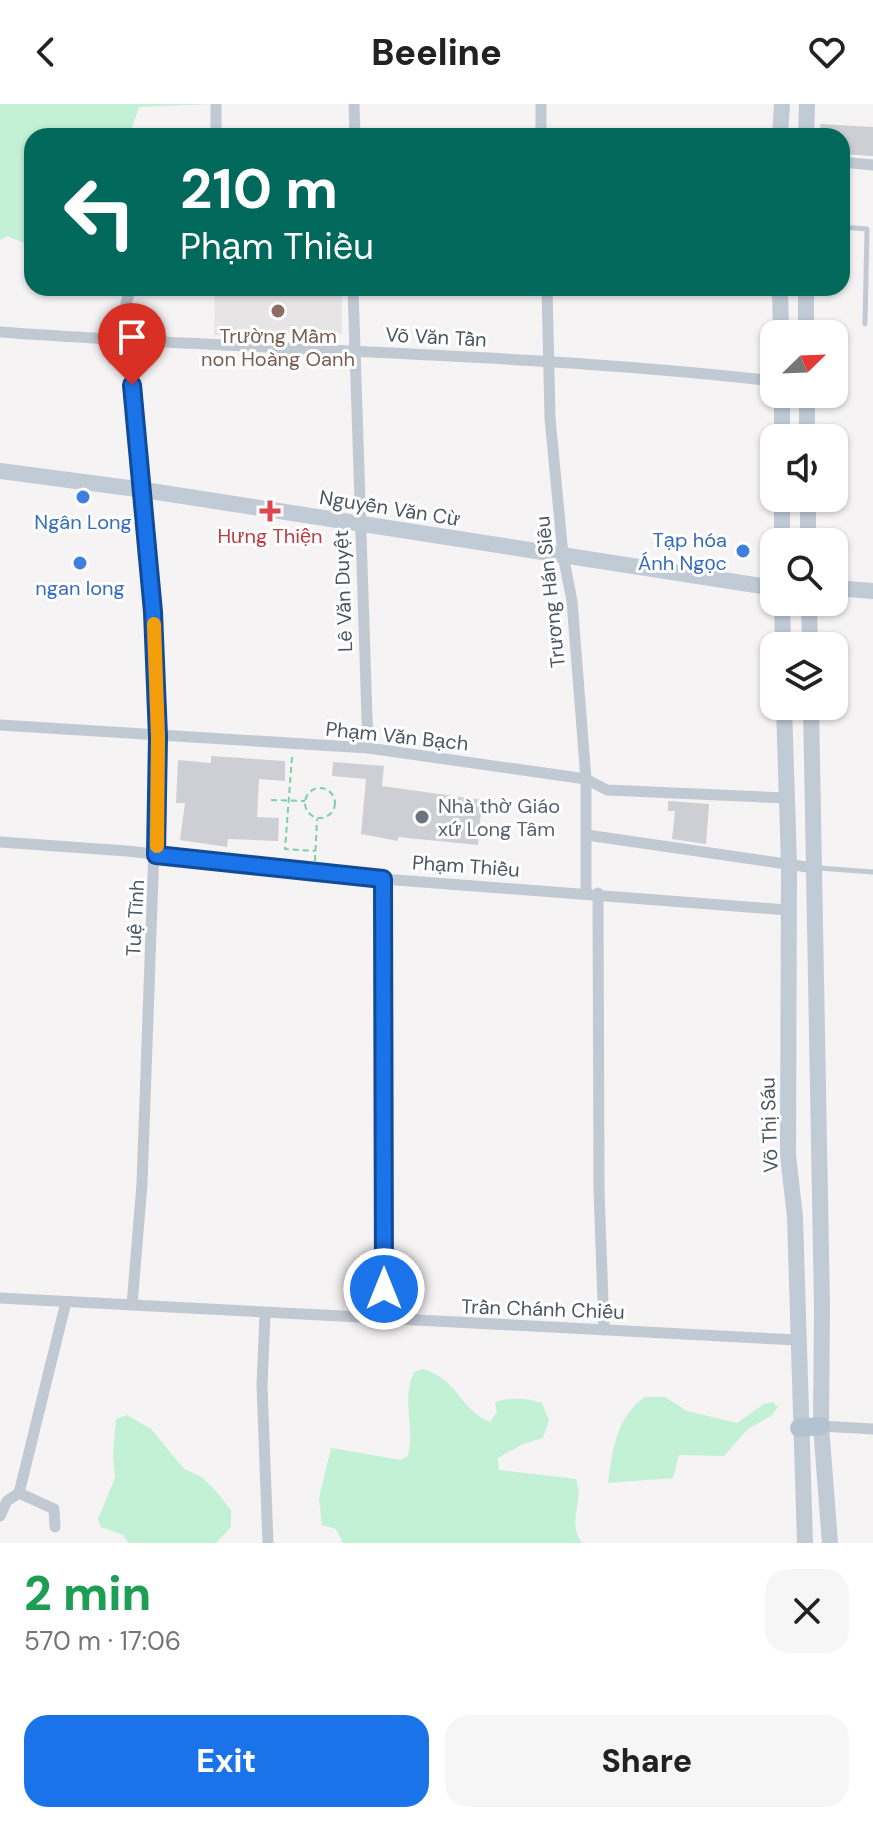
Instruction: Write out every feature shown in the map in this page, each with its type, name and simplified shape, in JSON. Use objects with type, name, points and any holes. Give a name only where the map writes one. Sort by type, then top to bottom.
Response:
[{"type":"main road","points":[[780,128],[782,104]]},
{"type":"main road","points":[[806,128],[807,104]]},
{"type":"main road","points":[[780,296],[781,320]]},
{"type":"main road","points":[[806,296],[806,320]]},
{"type":"main road","name":"Nguyễn Văn Cừ","points":[[0,471],[144,490],[760,586]]},
{"type":"main road","points":[[848,589],[873,591]]},
{"type":"main road","name":"Võ Thị Sáu","points":[[784,720],[789,864],[788,1155],[795,1217],[799,1428],[805,1543]]},
{"type":"main road","points":[[811,720],[822,1306],[821,1426],[830,1543]]},
{"type":"main road","points":[[799,1428],[821,1426]]},
{"type":"street","points":[[216,104],[216,128]]},
{"type":"street","points":[[354,104],[355,128]]},
{"type":"street","points":[[541,104],[541,128]]},
{"type":"street","points":[[850,163],[873,165]]},
{"type":"street","name":"Tuệ Tĩnh","points":[[128,296],[126,303],[132,405],[144,490],[158,737],[142,1184],[132,1305]]},
{"type":"street","name":"Lê Văn Duyệt","points":[[353,296],[358,523],[368,748]]},
{"type":"street","name":"Trương Hán Siêu","points":[[547,296],[548,361],[563,555],[572,601],[586,779],[604,1330]]},
{"type":"street","name":"Võ Văn Tần","points":[[0,332],[130,342],[548,361],[760,380]]},
{"type":"street","name":"Phạm Văn Bạch","points":[[0,725],[368,748],[586,779],[607,790],[787,798]]},
{"type":"street","points":[[587,835],[814,868]]},
{"type":"street","name":"Phạm Thiều","points":[[0,842],[383,879],[592,892],[787,910]]},
{"type":"street","points":[[383,879],[384,1320]]},
{"type":"street","name":"Trần Chánh Chiếu","points":[[0,1298],[265,1315],[797,1340]]},
{"type":"street","points":[[0,1516],[7,1501],[19,1493],[66,1302]]},
{"type":"street","points":[[265,1315],[262,1385],[268,1543]]},
{"type":"street","points":[[821,1426],[873,1429]]},
{"type":"street","points":[[19,1493],[54,1509],[55,1527]]},
{"type":"lane","points":[[850,228],[867,229],[865,324]]},
{"type":"lane","points":[[814,868],[873,872]]},
{"type":"path","points":[[293,744],[285,849],[315,851]]},
{"type":"path","points":[[318,788],[331,794],[334,803],[332,812],[317,818],[307,811],[305,801],[309,793],[318,788]]},
{"type":"path","points":[[271,800],[305,801]]},
{"type":"path","points":[[315,861],[317,818]]},
{"type":"shaded area","name":"Trường Mầm non Hoàng Oanh","points":[[215,296],[342,296],[342,334],[214,335]]},
{"type":"green space","points":[[0,104],[212,104],[139,107],[132,128],[24,128],[24,243],[7,236],[0,240]]},
{"type":"green space","points":[[423,1369],[444,1380],[472,1410],[490,1422],[497,1412],[495,1402],[519,1399],[542,1403],[549,1420],[543,1438],[523,1444],[498,1458],[499,1470],[576,1479],[575,1519],[582,1543],[343,1543],[336,1529],[322,1525],[319,1498],[331,1448],[401,1460],[408,1456],[410,1383],[414,1372]]},
{"type":"green space","points":[[645,1397],[665,1397],[687,1411],[737,1423],[764,1404],[773,1402],[778,1407],[771,1416],[748,1429],[724,1456],[679,1455],[673,1478],[608,1483],[614,1446],[622,1424],[635,1405]]},
{"type":"green space","points":[[127,1415],[151,1429],[184,1469],[202,1477],[231,1510],[231,1527],[216,1543],[129,1543],[123,1535],[101,1527],[98,1519],[115,1478],[113,1454],[116,1419]]},
{"type":"building","points":[[820,124],[873,127],[873,156],[850,155],[850,128],[820,128]]},
{"type":"building","points":[[211,756],[285,761],[285,781],[259,779],[257,817],[279,818],[278,841],[228,839],[227,847],[180,840],[185,803],[176,803],[178,760],[211,763]]},
{"type":"building","name":"Nhà thờ Giáo xứ Long Tâm","points":[[333,762],[384,766],[382,786],[482,800],[478,845],[398,837],[398,841],[361,834],[366,779],[332,776]]},
{"type":"building","points":[[668,801],[709,804],[706,844],[672,839],[675,811],[668,811]]},
{"type":"slow traffic","points":[[154,624],[158,737],[157,846]]},
{"type":"place","name":"Trường Mầm non Hoàng Oanh","points":[[278,311]]},
{"type":"place","name":"Ngân Long","points":[[83,497]]},
{"type":"place","name":"Hưng Thiện","points":[[270,511]]},
{"type":"place","name":"Tạp hóa Ánh Ngọc","points":[[743,551]]},
{"type":"place","name":"ngan long","points":[[80,563]]},
{"type":"place","name":"Nhà thờ Giáo xứ Long Tâm","points":[[422,817]]},
{"type":"route","points":[[132,385],[153,612],[158,737],[156,855],[383,879],[384,1289]]}]
